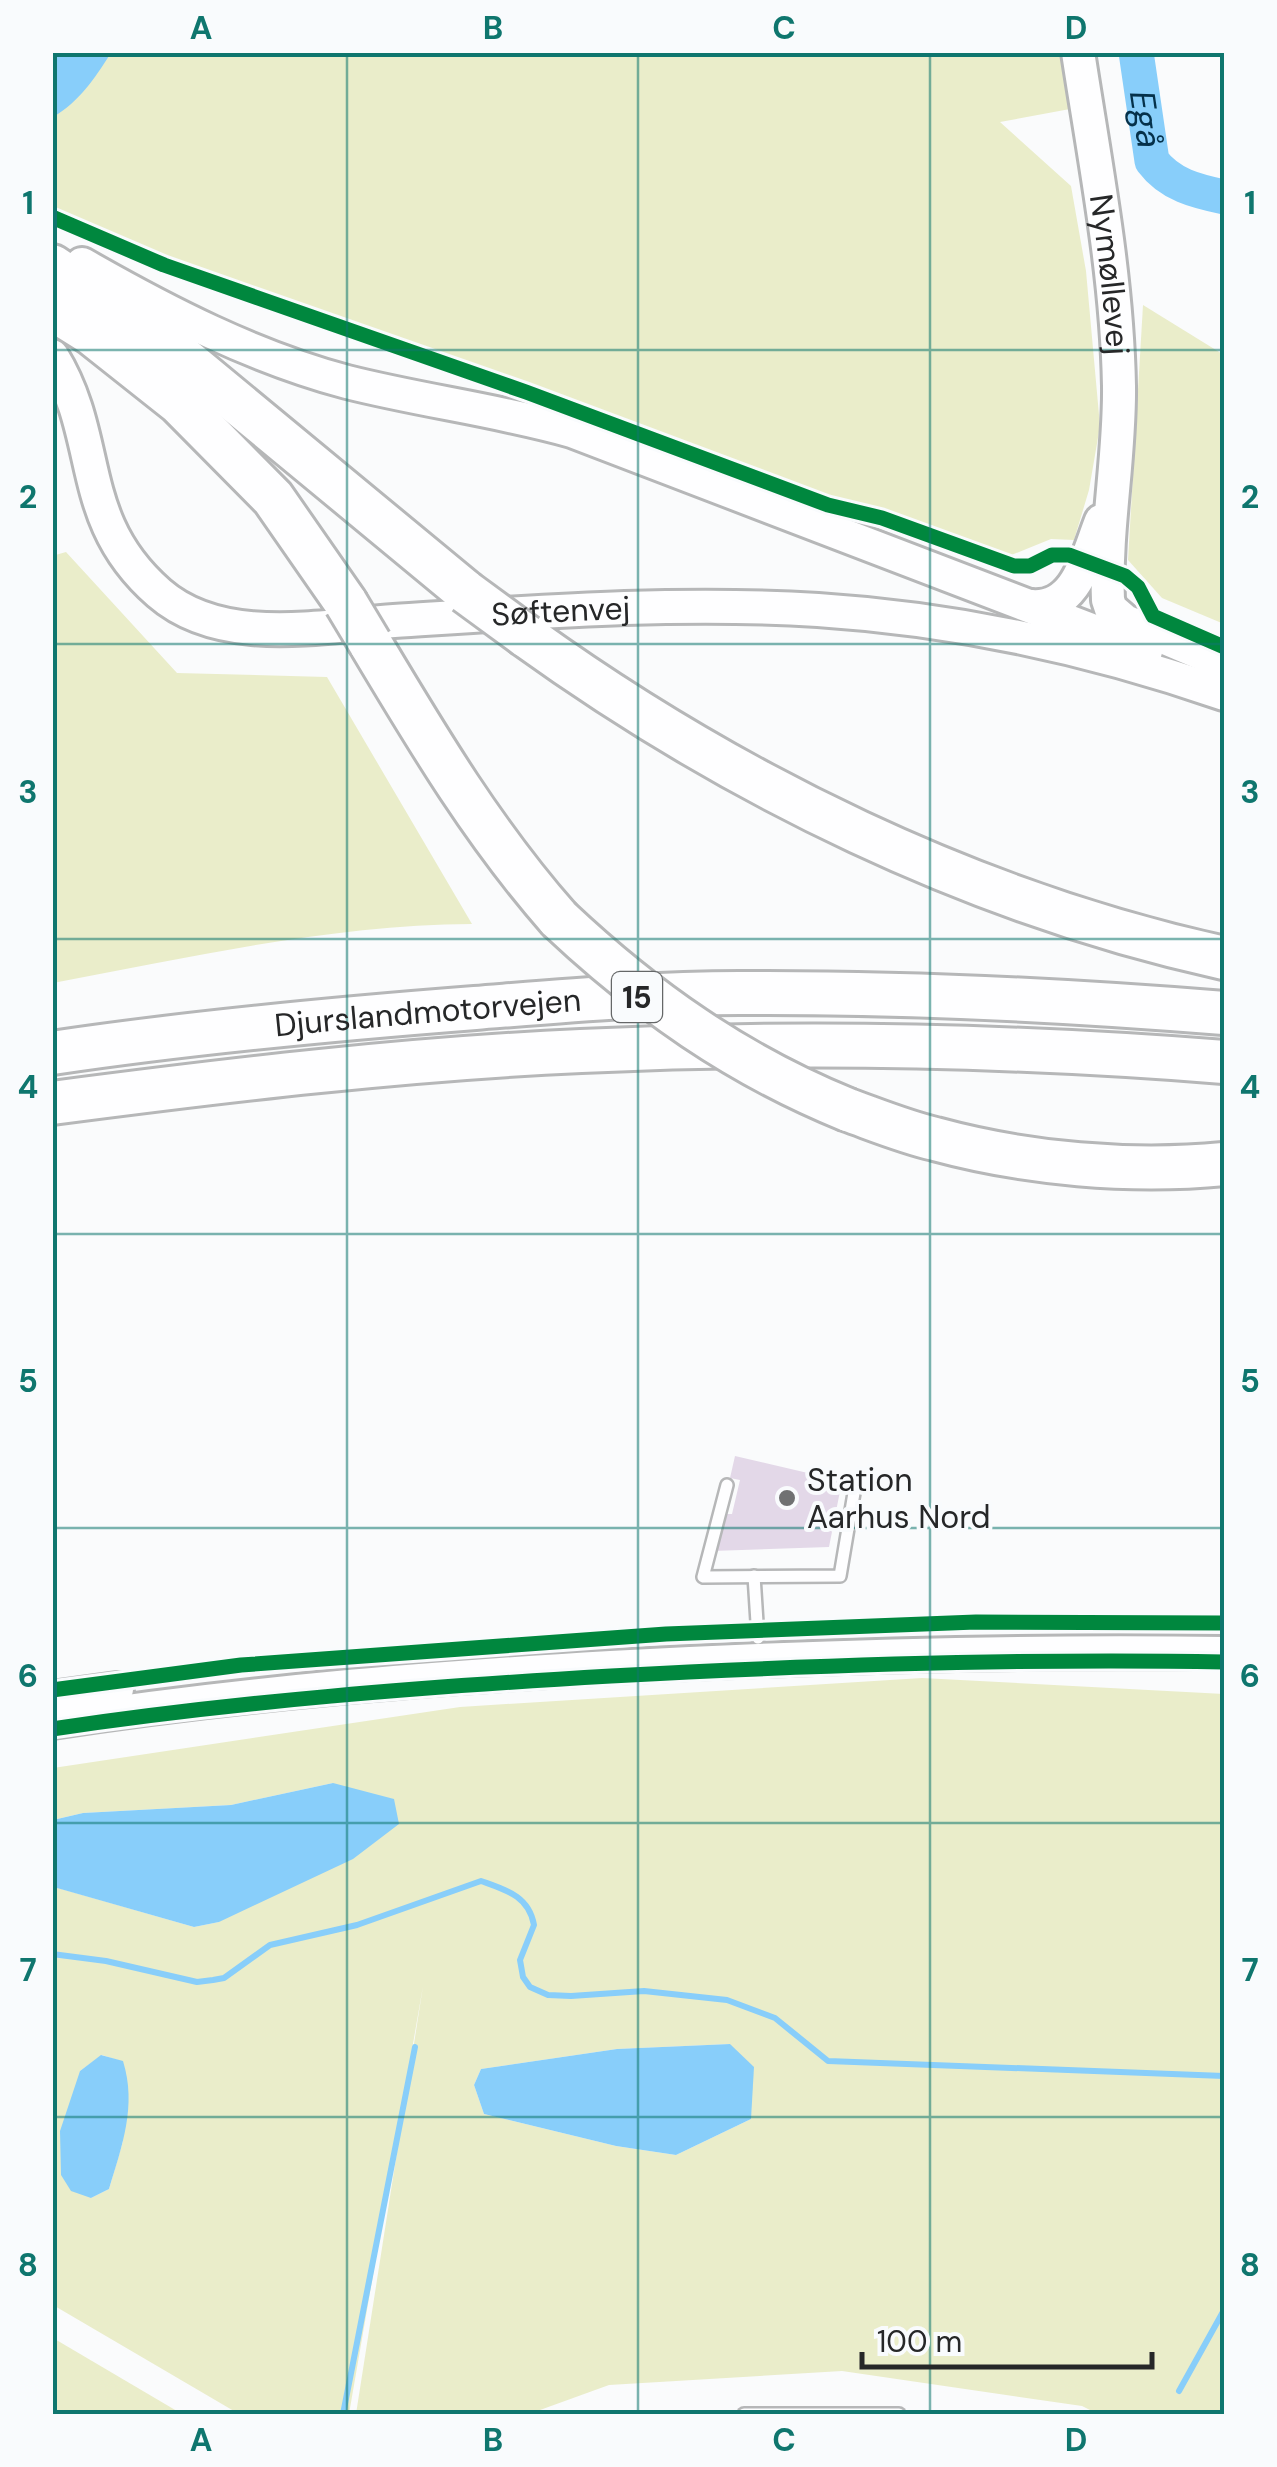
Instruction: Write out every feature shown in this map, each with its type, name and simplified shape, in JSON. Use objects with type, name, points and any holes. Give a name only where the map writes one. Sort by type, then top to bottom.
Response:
[{"type":"highway","points":[[52,266],[154,334],[466,592],[652,721],[746,775],[855,829],[1007,892],[1224,958]]},
{"type":"highway","points":[[52,309],[92,334],[180,402],[272,498],[346,603],[458,790],[514,869],[558,919],[645,996],[692,1029],[795,1089],[933,1139],[1001,1154],[1126,1167],[1224,1164]]},
{"type":"highway","name":"Djurslandmotorvejen","points":[[52,1053],[165,1036],[322,1020],[575,1000],[737,993],[938,996],[1224,1012]]},
{"type":"highway","name":"Djurslandmotorvejen","points":[[52,1103],[337,1069],[579,1051],[744,1046],[938,1049],[1108,1053],[1224,1062]]},
{"type":"main road","name":"Nymøllevej","points":[[1078,52],[1116,323],[1118,432],[1110,498]]},
{"type":"main road","points":[[52,248],[170,312],[283,362],[346,381],[572,431],[1224,681]]},
{"type":"main road","name":"Søftenvej","points":[[52,356],[68,386],[102,516],[116,546],[163,597],[202,617],[261,628],[588,609],[819,610],[1020,639],[1114,660],[1224,694]]},
{"type":"main road","points":[[1031,606],[1054,605],[1070,590],[1110,498]]},
{"type":"main road","points":[[1110,498],[1107,570],[1111,609],[1125,620],[1224,663]]},
{"type":"main road","points":[[52,1698],[193,1679],[437,1656],[758,1638],[1046,1630],[1224,1632]]},
{"type":"main road","points":[[52,1722],[198,1699],[457,1676],[775,1658],[1048,1651],[1224,1653]]},
{"type":"lane","points":[[727,1485],[703,1577],[840,1576],[854,1493]]},
{"type":"lane","points":[[754,1576],[758,1638]]},
{"type":"lane","points":[[744,2414],[900,2414]]},
{"type":"green space","points":[[53,53],[1063,53],[1070,109],[1000,122],[1071,186],[1086,271],[1100,426],[1089,490],[1074,540],[1051,539],[1009,556],[881,510],[832,501],[169,259],[53,210]]},
{"type":"green space","points":[[1143,305],[1224,355],[1224,624],[1162,598],[1128,560]]},
{"type":"green space","points":[[66,552],[177,673],[327,677],[472,924],[313,936],[53,983],[52,556]]},
{"type":"green space","points":[[922,1678],[1224,1694],[1224,2414],[1098,2414],[1082,2406],[842,2371],[609,2385],[529,2414],[356,2414],[423,1986],[349,2414],[239,2414],[53,2305],[52,1883],[58,1888],[194,1927],[219,1922],[333,1783],[231,1805],[83,1813],[53,1820],[53,1768],[460,1707]],"holes":[[[730,2044],[751,2119],[676,2155],[616,2146],[484,2114],[474,2085],[481,2069],[617,2049]],[[102,2055],[123,2062],[123,2141],[109,2189],[91,2198],[80,2071]]]},
{"type":"green space","points":[[53,2338],[182,2414],[53,2414]]},
{"type":"water","points":[[53,52],[111,53],[79,97],[53,117]]},
{"type":"water","points":[[333,1783],[394,1799],[399,1824],[353,1859],[219,1922],[194,1927],[57,1888],[53,1883],[53,1820],[83,1813],[231,1805]]},
{"type":"water","points":[[730,2044],[754,2067],[751,2119],[676,2155],[616,2146],[484,2114],[474,2085],[481,2069],[617,2049]]},
{"type":"water","points":[[101,2055],[123,2061],[128,2110],[109,2189],[91,2198],[71,2191],[61,2175],[60,2131],[80,2071]]},
{"type":"building","name":"Station Aarhus Nord","points":[[735,1456],[842,1481],[829,1547],[712,1551],[721,1514],[732,1514],[740,1480],[730,1478]]},
{"type":"waterway","name":"Egå","points":[[1136,52],[1152,161],[1175,181],[1224,197]]},
{"type":"waterway","points":[[52,1954],[106,1961],[197,1982],[213,1980],[224,1978],[270,1945],[357,1925],[481,1881],[515,1896],[527,1907],[534,1925],[520,1960],[523,1977],[530,1987],[548,1995],[644,1991],[727,2000],[775,2018],[828,2061],[1224,2076]]},
{"type":"waterway","points":[[343,2414],[415,2047]]},
{"type":"waterway","points":[[1179,2391],[1224,2310]]},
{"type":"cycle path","points":[[52,217],[164,265],[526,392],[828,505],[882,518],[1014,566],[1030,566],[1052,555],[1069,555],[1125,576],[1138,587],[1153,616],[1224,647]]},
{"type":"cycle path","points":[[52,1690],[241,1665],[666,1634],[976,1622],[1224,1623]]},
{"type":"cycle path","points":[[52,1729],[331,1696],[611,1676],[917,1663],[1224,1662]]},
{"type":"place","name":"Station Aarhus Nord","points":[[787,1498]]}]
